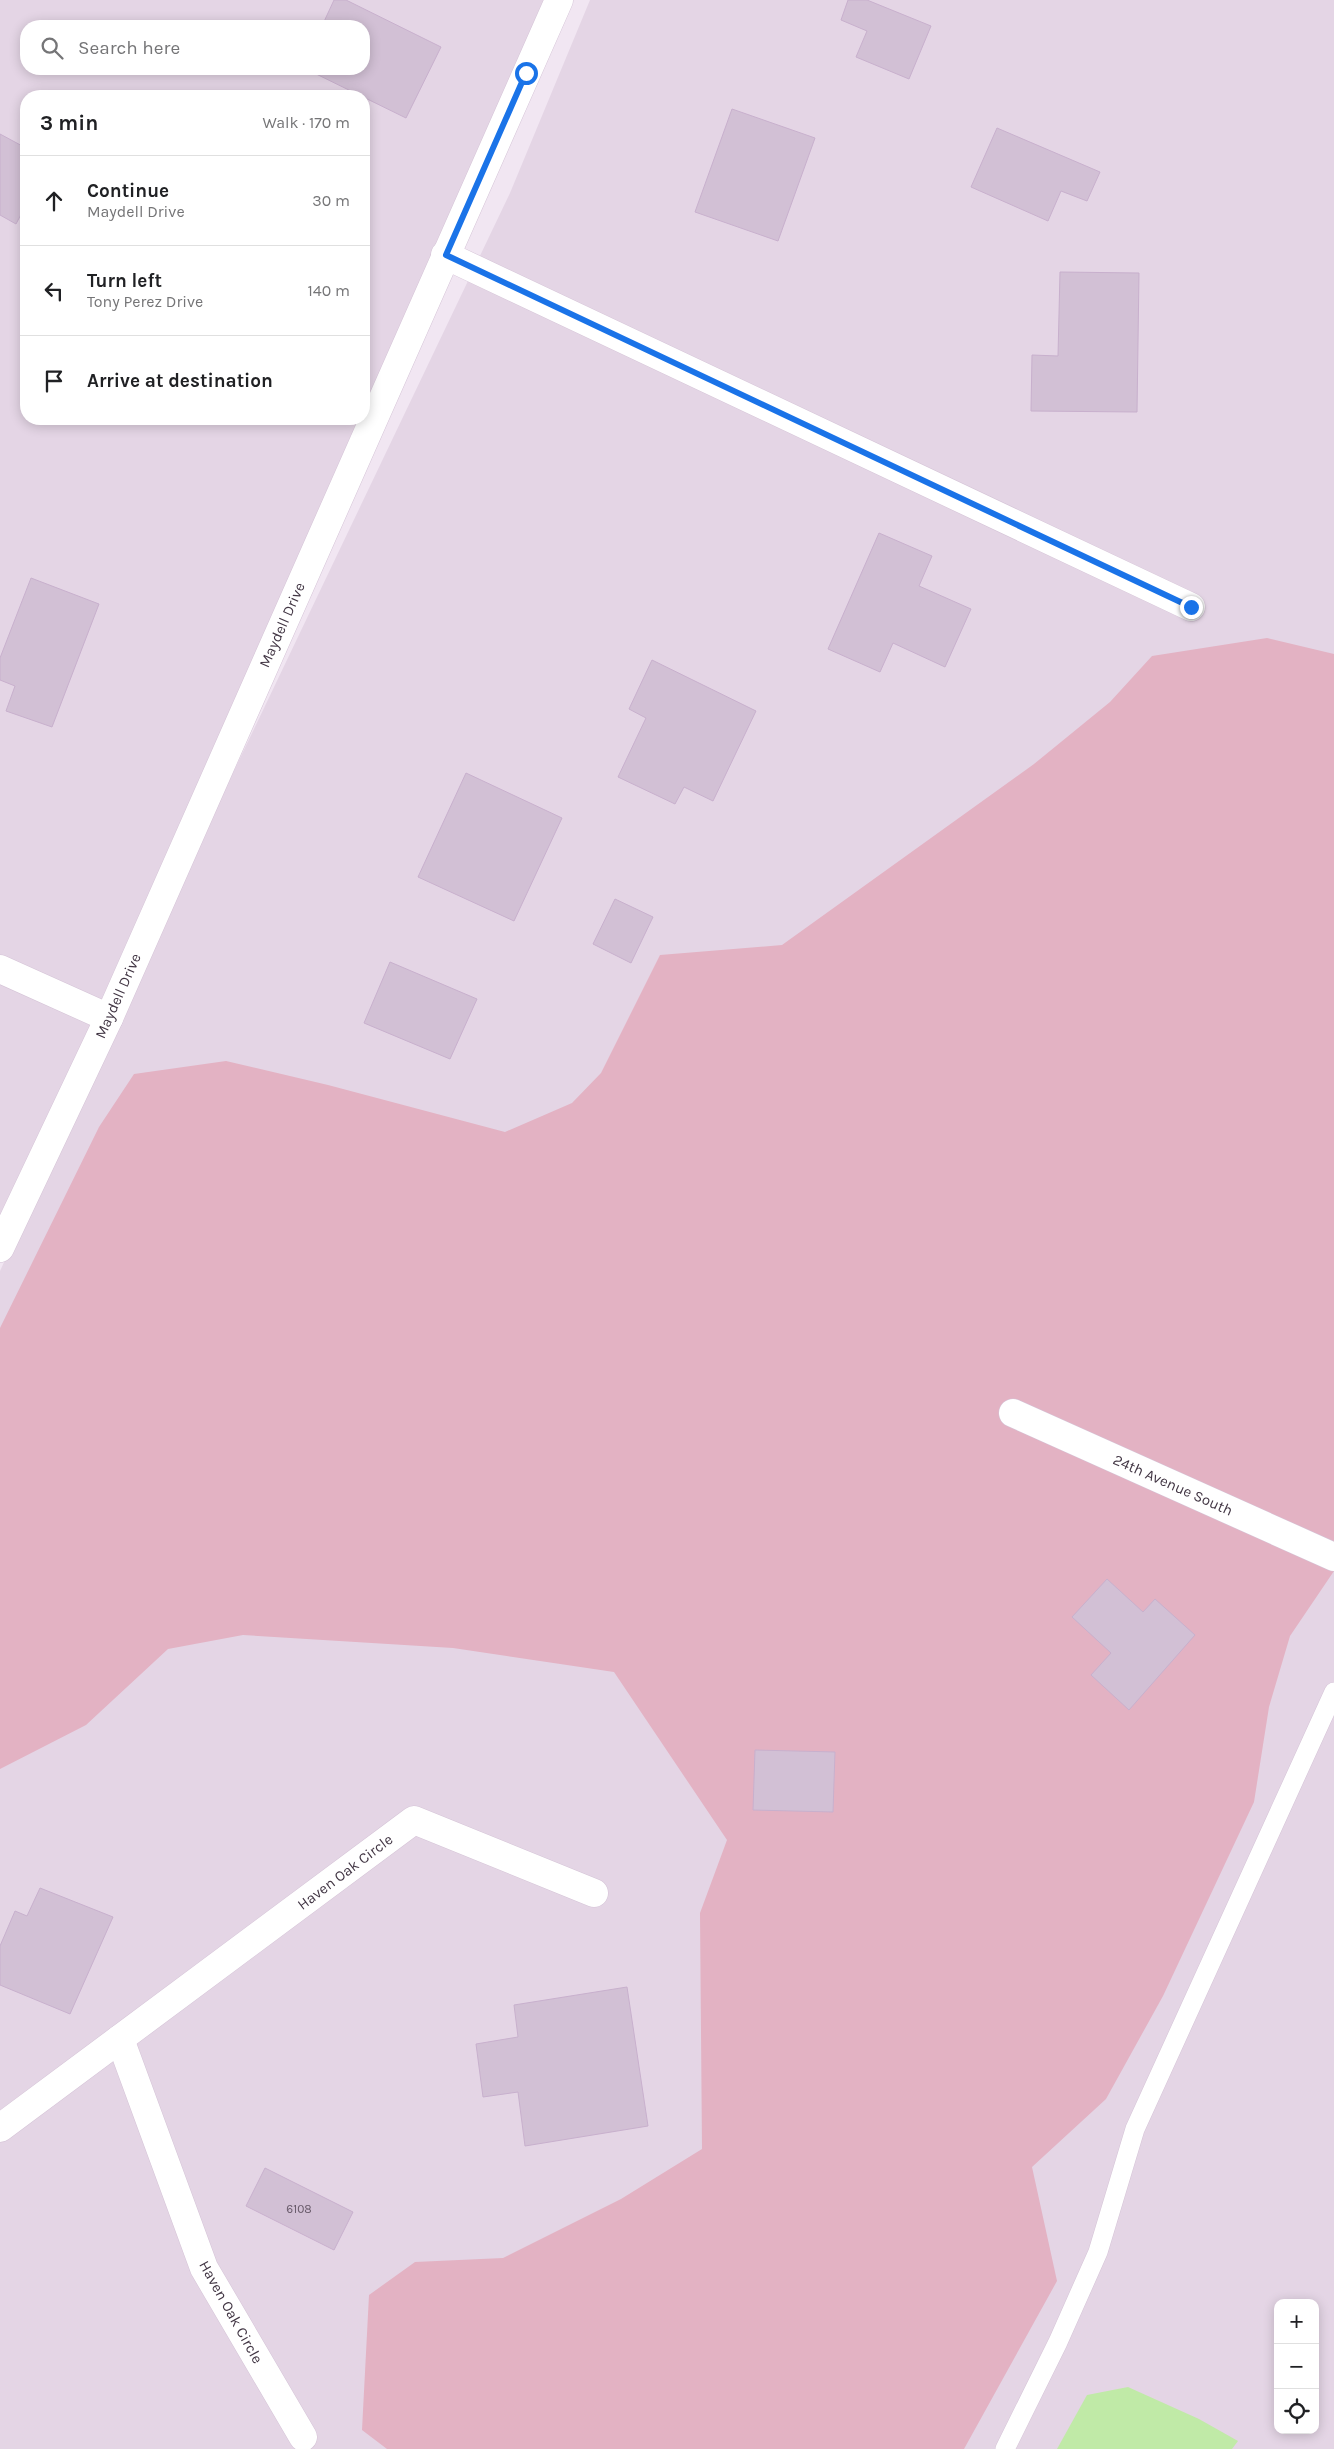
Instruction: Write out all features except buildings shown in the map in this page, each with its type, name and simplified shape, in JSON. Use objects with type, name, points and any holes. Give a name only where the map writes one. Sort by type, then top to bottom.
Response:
[{"type":"street","name":"Maydell Drive","points":[[0,1248],[109,1018],[559,0]]},
{"type":"street","points":[[446,255],[1191,607]]},
{"type":"street","points":[[0,969],[109,1018]]},
{"type":"street","name":"24th Avenue South","points":[[1013,1413],[1334,1557]]},
{"type":"street","name":"Haven Oak Circle","points":[[0,2128],[414,1820],[594,1893]]},
{"type":"street","name":"Haven Oak Circle","points":[[120,2039],[204,2268],[304,2437]]},
{"type":"lane","points":[[1005,2449],[1058,2342],[1094,2261],[1135,2128],[1334,1692]]},
{"type":"shaded area","points":[[0,0],[552,0],[370,410],[370,90],[20,90],[20,425],[363,425],[105,1006],[0,959]]},
{"type":"shaded area","points":[[590,0],[1334,0],[1334,2449],[0,2449],[0,1271],[114,1022],[510,193]]},
{"type":"shaded area","points":[[1267,638],[1334,654],[1334,1571],[1290,1636],[1269,1707],[1254,1802],[1163,1996],[1106,2099],[1032,2167],[1057,2281],[964,2449],[387,2449],[362,2430],[369,2295],[415,2262],[503,2258],[621,2199],[702,2149],[700,1913],[727,1840],[614,1672],[453,1648],[243,1635],[168,1649],[86,1725],[0,1769],[0,1328],[99,1127],[134,1074],[226,1061],[328,1085],[505,1132],[572,1103],[601,1073],[660,955],[782,945],[1034,764],[1110,702],[1152,656]]},
{"type":"shaded area","points":[[0,975],[99,1019],[0,1225]]},
{"type":"shaded area","points":[[1128,2387],[1199,2419],[1238,2441],[1232,2449],[1057,2449],[1087,2395]]},
{"type":"route","points":[[526,73],[446,255],[1191,607]]}]
